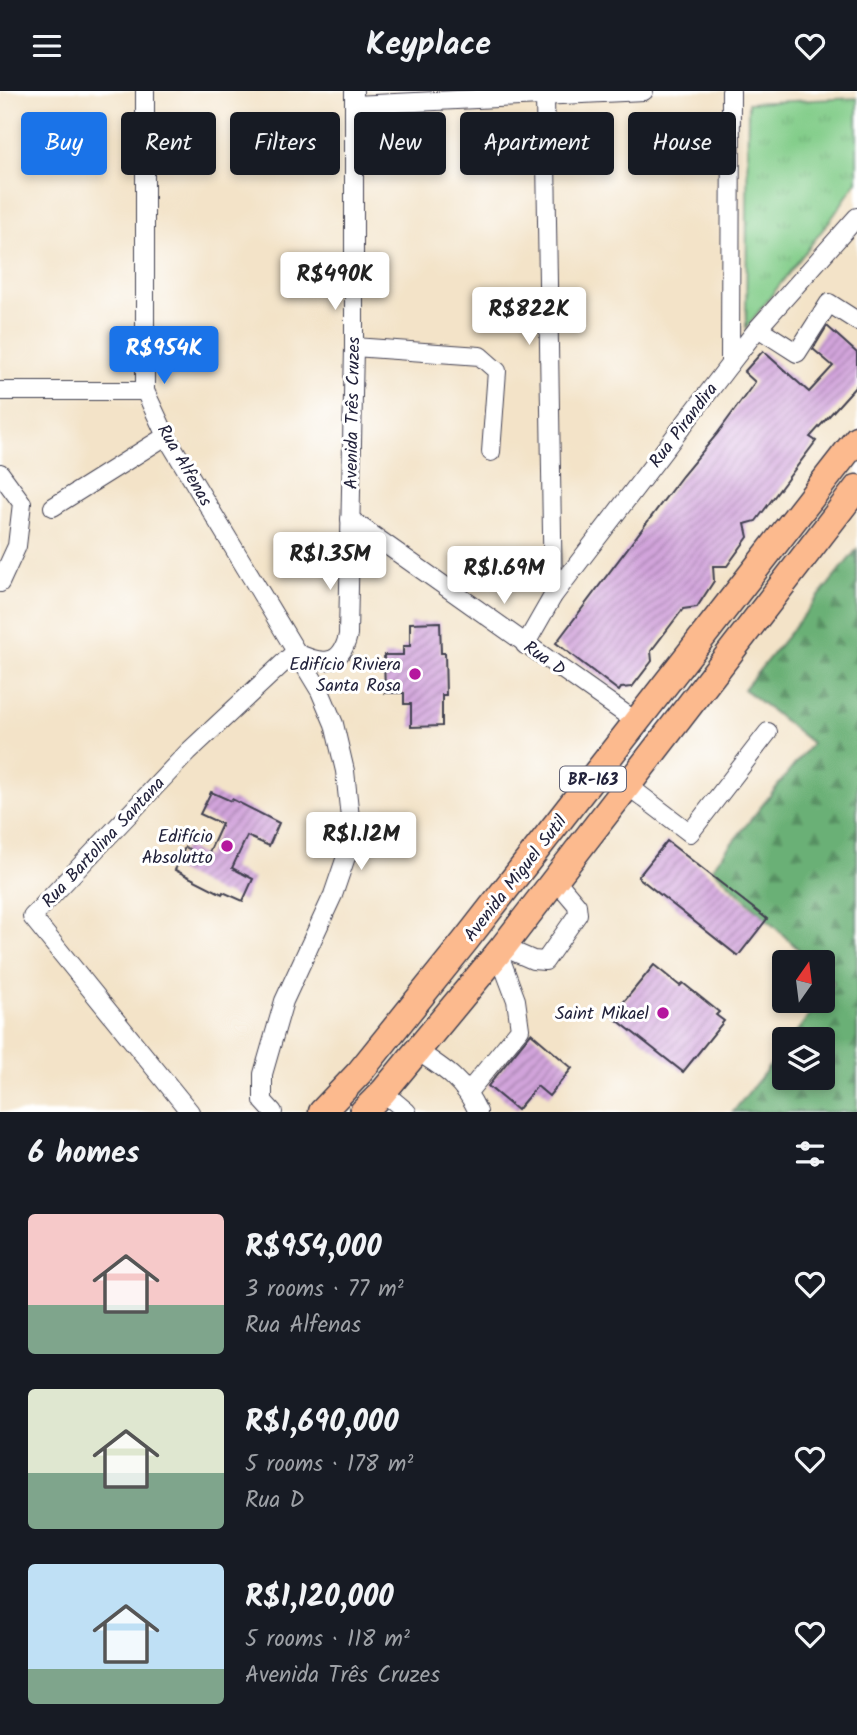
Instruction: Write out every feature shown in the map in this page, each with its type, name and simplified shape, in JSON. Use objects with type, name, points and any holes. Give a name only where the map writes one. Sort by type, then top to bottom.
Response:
[{"type":"highway","name":"Avenida Miguel Sutil","points":[[322,1112],[359,1073],[638,723],[857,439]]},
{"type":"highway","name":"Avenida Miguel Sutil","points":[[372,1106],[501,949],[857,488]]},
{"type":"street","name":"Rua Alfenas","points":[[145,91],[145,391],[166,436],[295,652]]},
{"type":"street","points":[[354,98],[544,96],[644,91]]},
{"type":"street","points":[[730,364],[732,91]]},
{"type":"street","points":[[544,96],[553,596]]},
{"type":"street","name":"Avenida Três Cruzes","points":[[295,652],[319,662],[340,656],[348,635],[354,347],[354,98]]},
{"type":"street","name":"Rua Pirandira","points":[[525,645],[553,596],[730,364],[758,328],[857,217]]},
{"type":"street","points":[[758,328],[797,353],[829,303],[857,321]]},
{"type":"street","points":[[354,347],[480,356],[497,371],[491,452]]},
{"type":"street","points":[[0,391],[145,391]]},
{"type":"street","points":[[53,507],[166,436]]},
{"type":"street","points":[[0,473],[22,503],[17,546],[0,583]]},
{"type":"street","name":"Rua D","points":[[350,519],[638,723]]},
{"type":"street","points":[[265,1108],[263,1074],[284,1001],[332,895],[348,851],[350,829],[345,771],[334,724],[320,691],[295,652]]},
{"type":"street","name":"Rua Bartolina Santana","points":[[190,1112],[32,917],[188,752],[295,652]]},
{"type":"street","points":[[627,785],[690,833],[768,732]]},
{"type":"street","points":[[501,949],[533,960],[545,961],[578,913],[577,905],[555,879]]},
{"type":"street","points":[[468,1092],[520,1029],[516,1000],[501,949]]},
{"type":"street","points":[[417,1051],[445,1069],[468,1092],[478,1112]]},
{"type":"street","points":[[372,1106],[407,1112]]},
{"type":"green space","points":[[857,98],[857,181],[834,215],[746,328],[748,103]]},
{"type":"green space","points":[[857,549],[857,1112],[733,1112],[772,1063],[772,1090],[835,1090],[835,1027],[800,1027],[811,1013],[835,1013],[835,950],[799,950],[712,868],[812,743],[744,689]]},
{"type":"building","points":[[827,326],[857,353],[857,385],[810,437],[816,441],[756,521],[745,524],[748,537],[727,566],[713,566],[714,581],[697,607],[683,609],[651,651],[652,661],[632,687],[621,688],[619,691],[556,643],[755,382],[744,372],[763,351],[809,392],[833,366],[813,349]]},
{"type":"building","points":[[456,556],[537,556],[537,582],[458,581]]},
{"type":"building","name":"Edifício Riviera Santa Rosa","points":[[440,622],[441,653],[445,653],[446,695],[442,695],[442,726],[411,727],[411,704],[404,704],[404,693],[385,693],[384,655],[403,655],[403,646],[410,646],[410,623]]},
{"type":"building","name":"Edifício Absolutto","points":[[211,792],[231,801],[232,799],[279,823],[269,846],[247,836],[232,868],[253,879],[243,901],[223,892],[222,894],[175,870],[185,847],[207,857],[222,824],[200,814]]},
{"type":"building","points":[[667,841],[767,919],[738,956],[638,877]]},
{"type":"building","name":"Saint Mikael","points":[[654,965],[680,986],[683,983],[719,1012],[716,1015],[724,1021],[683,1072],[612,1016]]},
{"type":"building","points":[[531,1033],[572,1068],[549,1096],[537,1086],[517,1110],[488,1086]]},
{"type":"place","name":"Edifício Riviera Santa Rosa","points":[[415,674]]},
{"type":"place","name":"Edifício Absolutto","points":[[227,846]]},
{"type":"place","name":"Saint Mikael","points":[[663,1013]]}]
